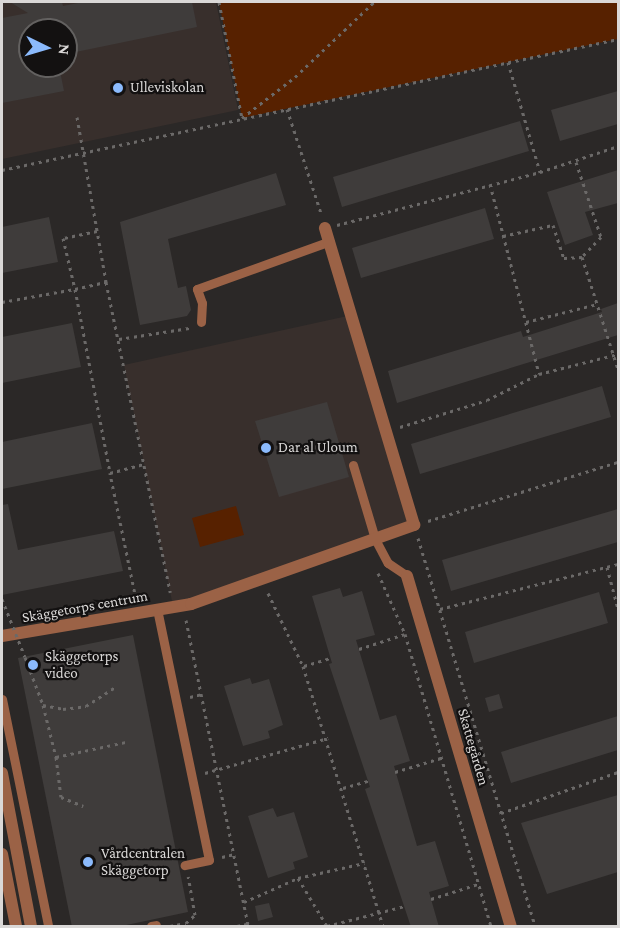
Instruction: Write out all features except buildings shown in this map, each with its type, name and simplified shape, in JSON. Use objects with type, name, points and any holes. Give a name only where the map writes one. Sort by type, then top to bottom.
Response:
[{"type":"street","points":[[325,228],[414,525]]},
{"type":"street","name":"Skäggetorps centrum","points":[[2,636],[178,606],[414,525]]},
{"type":"street","name":"Skattegården","points":[[407,576],[511,927]]},
{"type":"street","points":[[2,773],[31,927]]},
{"type":"street","points":[[2,854],[16,927]]},
{"type":"lane","points":[[201,322],[202,303],[197,289],[330,241]]},
{"type":"lane","points":[[353,465],[370,542],[388,562],[407,576]]},
{"type":"lane","points":[[157,609],[209,860],[185,865]]},
{"type":"lane","points":[[2,699],[48,927]]},
{"type":"path","points":[[219,2],[242,118]]},
{"type":"path","points":[[242,118],[295,77],[374,2]]},
{"type":"path","points":[[2,170],[618,39]]},
{"type":"path","points":[[508,62],[540,172]]},
{"type":"path","points":[[287,109],[325,228],[576,162],[618,146]]},
{"type":"path","points":[[77,117],[106,282],[144,464],[217,770],[248,925],[237,927]]},
{"type":"path","points":[[503,236],[553,225],[564,258],[582,256],[601,237],[576,162]]},
{"type":"path","points":[[490,184],[540,374]]},
{"type":"path","points":[[98,231],[63,238],[138,613]]},
{"type":"path","points":[[582,256],[616,354],[618,369]]},
{"type":"path","points":[[2,302],[106,282]]},
{"type":"path","points":[[525,322],[597,304]]},
{"type":"path","points":[[119,339],[190,328],[201,322]]},
{"type":"path","points":[[387,431],[488,400],[540,374],[616,354]]},
{"type":"path","points":[[535,927],[414,525],[618,462]]},
{"type":"path","points":[[110,473],[144,464]]},
{"type":"path","points":[[370,542],[405,634],[490,927]]},
{"type":"path","points":[[440,609],[618,564]]},
{"type":"path","points":[[607,567],[618,609]]},
{"type":"path","points":[[261,578],[303,666],[328,738],[383,927]]},
{"type":"path","points":[[2,599],[43,705],[56,757],[61,796],[83,806]]},
{"type":"path","points":[[359,649],[405,634]]},
{"type":"path","points":[[303,666],[331,658]]},
{"type":"path","points":[[43,705],[63,709],[86,706],[115,687]]},
{"type":"path","points":[[217,770],[328,738]]},
{"type":"path","points":[[56,757],[126,742]]},
{"type":"path","points":[[395,772],[441,758]]},
{"type":"path","points":[[501,813],[618,772]]},
{"type":"path","points":[[343,788],[368,781]]},
{"type":"path","points":[[243,902],[298,879],[364,862]]},
{"type":"path","points":[[170,927],[186,923],[195,915],[185,865]]},
{"type":"path","points":[[298,879],[327,927],[405,906]]},
{"type":"path","points":[[431,898],[478,884]]},
{"type":"shaded area","name":"Ulleviskolan","points":[[2,2],[216,2],[238,110],[2,159]]},
{"type":"shaded area","points":[[219,2],[618,2],[618,39],[242,118]]},
{"type":"shaded area","name":"Dar al Uloum","points":[[352,315],[414,525],[173,606],[124,365]]},
{"type":"shaded area","points":[[236,506],[244,535],[200,547],[192,518]]},
{"type":"place","name":"Ulleviskolan","points":[[118,88]]},
{"type":"place","name":"Dar al Uloum","points":[[266,448]]},
{"type":"place","name":"Skäggetorps video","points":[[33,665]]},
{"type":"place","name":"Vårdcentralen Skäggetorp","points":[[88,862]]}]
